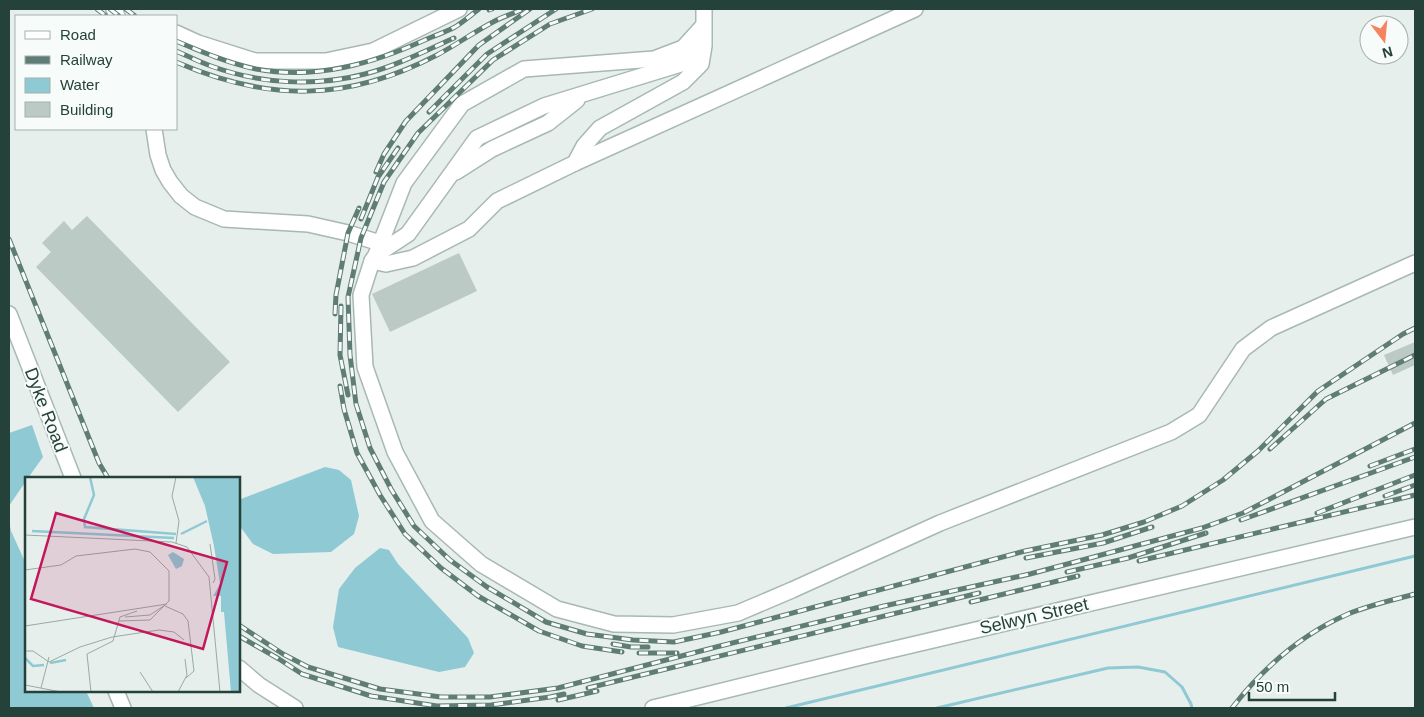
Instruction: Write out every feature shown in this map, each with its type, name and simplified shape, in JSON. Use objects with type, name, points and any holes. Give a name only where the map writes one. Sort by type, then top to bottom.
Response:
[{"type":"street","points":[[178,34],[198,43],[256,61],[326,61],[373,51],[459,9]]},
{"type":"street","points":[[575,163],[584,146],[600,128],[683,82],[701,64],[704,46],[704,9]]},
{"type":"street","points":[[154,130],[158,155],[163,170],[181,196],[195,207],[224,219],[308,224],[348,233],[376,253],[386,264],[413,258],[469,229],[497,201],[575,163],[916,9]]},
{"type":"street","points":[[376,253],[408,234],[449,176],[492,149],[548,123],[584,94],[684,63],[703,31]]},
{"type":"street","points":[[703,31],[683,48],[654,59],[524,69],[462,104],[404,183],[361,295],[365,366],[395,452],[432,521],[481,564],[557,609],[614,624],[673,626],[738,613],[940,523],[1171,432],[1199,415],[1243,349],[1271,328],[1415,263]]},
{"type":"street","name":"Dyke Road","points":[[9,314],[73,477]]},
{"type":"street","name":"Selwyn Street","points":[[654,708],[865,656],[1415,527]]},
{"type":"street","points":[[240,669],[259,685],[295,708]]},
{"type":"street","points":[[116,692],[123,708]]},
{"type":"water","points":[[32,425],[43,457],[29,477],[25,477],[25,482],[9,506],[9,433]]},
{"type":"water","points":[[325,467],[339,470],[351,480],[359,516],[354,534],[331,552],[273,554],[253,544],[240,526],[241,499]]},
{"type":"water","points":[[9,521],[11,531],[25,562],[25,692],[86,692],[94,708],[9,708]]},
{"type":"water","points":[[380,548],[389,550],[398,564],[468,638],[474,653],[465,667],[439,672],[338,647],[333,627],[339,589],[355,568]]},
{"type":"building","points":[[87,216],[230,362],[178,412],[36,267],[51,252],[42,243],[64,221],[72,230]]},
{"type":"building","points":[[459,253],[477,291],[390,332],[372,294]]},
{"type":"building","points":[[1415,342],[1415,365],[1393,375],[1384,355]]},
{"type":"waterway","points":[[786,708],[1415,556]]},
{"type":"waterway","points":[[937,708],[1108,668],[1138,667],[1165,672],[1182,687],[1192,708]]},
{"type":"railway","points":[[97,9],[105,15]]},
{"type":"railway","points":[[110,9],[118,15]]},
{"type":"railway","points":[[126,9],[134,15]]},
{"type":"railway","points":[[178,42],[246,67],[278,72],[322,71],[343,68],[386,56],[455,27],[479,9]]},
{"type":"railway","points":[[376,172],[384,154],[406,121],[479,45],[530,9]]},
{"type":"railway","points":[[429,112],[487,54],[556,9]]},
{"type":"railway","points":[[592,9],[550,24],[493,60],[418,133],[384,182],[361,238],[348,297],[350,355],[356,404],[370,448],[391,489],[414,526],[450,560],[487,587],[546,622],[587,634],[633,640],[674,642],[721,632],[1025,551],[1102,535],[1144,522],[1182,506],[1223,480],[1258,451],[1318,391],[1403,334],[1415,328]]},
{"type":"railway","points":[[178,63],[210,75],[276,90],[308,91],[339,88],[371,82],[404,70],[437,55],[496,20],[521,10]]},
{"type":"railway","points":[[178,52],[211,66],[249,77],[288,82],[327,81],[377,71],[454,38]]},
{"type":"railway","points":[[361,219],[378,177],[398,148]]},
{"type":"railway","points":[[335,314],[336,295],[348,233],[359,208]]},
{"type":"railway","points":[[9,239],[99,463],[107,477]]},
{"type":"railway","points":[[341,306],[340,355],[348,395]]},
{"type":"railway","points":[[1270,449],[1326,399],[1415,355]]},
{"type":"railway","points":[[340,386],[344,409],[357,453],[380,495],[405,534],[441,568],[478,596],[539,631],[582,646],[622,652]]},
{"type":"railway","points":[[240,626],[283,654],[308,667],[380,689],[441,697],[490,697],[558,688],[884,606],[1030,574],[1202,528],[1243,513],[1415,423]]},
{"type":"railway","points":[[1370,466],[1415,449]]},
{"type":"railway","points":[[1241,520],[1415,457]]},
{"type":"railway","points":[[1317,513],[1415,475]]},
{"type":"railway","points":[[1385,496],[1415,485]]},
{"type":"railway","points":[[1139,561],[1415,495]]},
{"type":"railway","points":[[1026,558],[1103,543],[1152,527]]},
{"type":"railway","points":[[1067,572],[1128,558],[1206,533]]},
{"type":"railway","points":[[971,602],[1078,576]]},
{"type":"railway","points":[[588,688],[979,593]]},
{"type":"railway","points":[[1232,708],[1270,666],[1315,631],[1356,611],[1415,594]]},
{"type":"railway","points":[[240,637],[302,674],[371,696],[437,706],[491,705],[564,694]]},
{"type":"railway","points":[[613,644],[648,647]]},
{"type":"railway","points":[[639,653],[677,653]]},
{"type":"railway","points":[[558,700],[597,691]]}]
